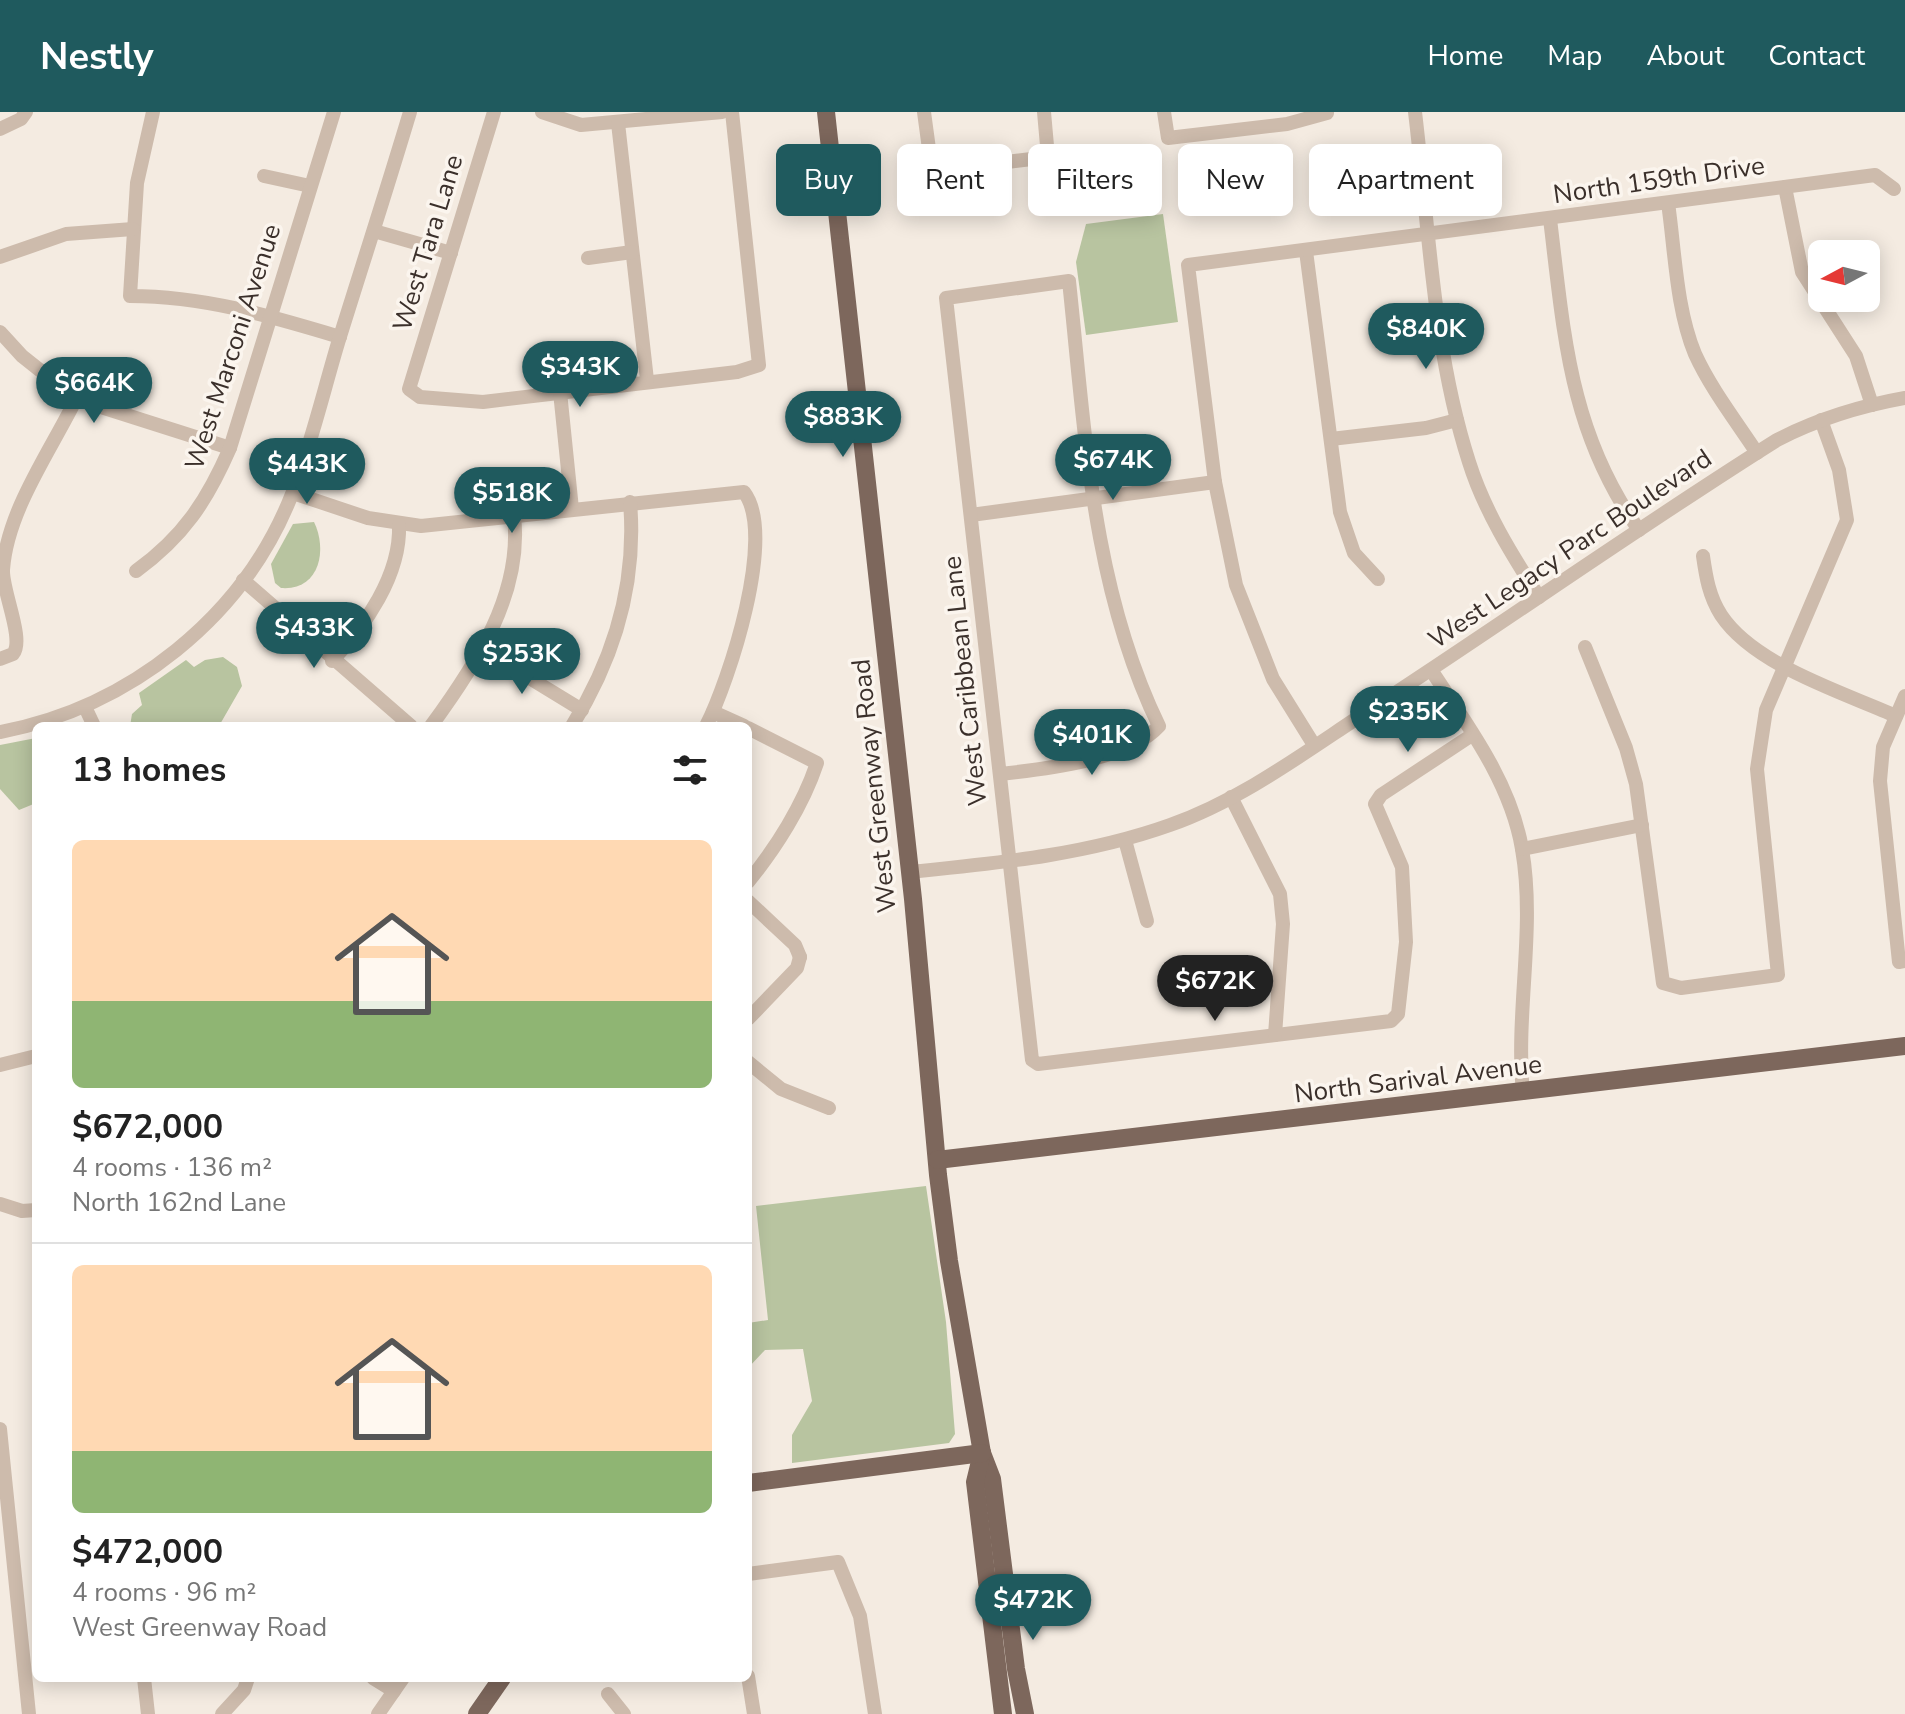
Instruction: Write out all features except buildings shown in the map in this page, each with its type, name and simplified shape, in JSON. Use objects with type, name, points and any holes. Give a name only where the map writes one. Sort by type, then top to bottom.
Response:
[{"type":"main road","name":"West Greenway Road","points":[[826,112],[910,872],[949,1261],[982,1453],[992,1479],[1014,1661],[1025,1714]]},
{"type":"main road","name":"North Sarival Avenue","points":[[937,1160],[1905,1046]]},
{"type":"main road","name":"West Greenway Road","points":[[982,1453],[975,1482],[1003,1714]]},
{"type":"main road","points":[[752,1482],[982,1453]]},
{"type":"main road","points":[[477,1714],[499,1682]]},
{"type":"street","points":[[153,112],[137,183],[130,296],[194,299],[270,316],[340,337]]},
{"type":"street","name":"West Marconi Avenue","points":[[136,571],[168,547],[191,522],[210,493],[230,448],[334,112]]},
{"type":"street","points":[[34,722],[85,707],[167,658],[204,626],[261,555],[293,493],[410,112]]},
{"type":"street","name":"West Tara Lane","points":[[494,112],[409,389],[420,397],[483,402],[560,392]]},
{"type":"street","points":[[542,112],[581,125],[722,112]]},
{"type":"street","points":[[572,509],[560,392],[737,372],[759,365],[732,112]]},
{"type":"street","points":[[924,112],[932,171],[1048,157],[1044,112]]},
{"type":"street","points":[[1164,112],[1168,138],[1327,113]]},
{"type":"street","points":[[1415,112],[1445,370],[1457,420],[1487,507],[1539,597]]},
{"type":"street","points":[[0,129],[26,114]]},
{"type":"street","points":[[618,123],[647,380]]},
{"type":"street","name":"North 159th Drive","points":[[1215,482],[1188,265],[1875,175],[1894,189]]},
{"type":"street","points":[[264,176],[310,186]]},
{"type":"street","points":[[1785,187],[1802,272],[1856,356],[1872,405]]},
{"type":"street","points":[[1668,203],[1687,329],[1694,351],[1705,374],[1757,453]]},
{"type":"street","points":[[1550,219],[1569,371],[1593,446],[1621,504],[1639,530]]},
{"type":"street","points":[[0,257],[66,234],[133,229]]},
{"type":"street","points":[[374,231],[451,253]]},
{"type":"street","points":[[1306,251],[1340,512],[1354,553],[1378,579]]},
{"type":"street","points":[[588,258],[632,252]]},
{"type":"street","name":"West Caribbean Lane","points":[[1093,497],[1069,281],[946,298],[1032,1060],[1038,1064],[1275,1035]]},
{"type":"street","points":[[0,332],[22,356],[76,399],[230,448]]},
{"type":"street","name":"West Legacy Parc Boulevard","points":[[910,872],[1009,862],[1125,840],[1174,824],[1231,797],[1431,670],[1757,453],[1821,420],[1905,398]]},
{"type":"street","points":[[0,659],[17,649],[3,581],[11,524],[76,399]]},
{"type":"street","points":[[1331,439],[1426,428],[1457,420]]},
{"type":"street","points":[[1585,647],[1626,748],[1636,784],[1663,983],[1681,988],[1778,975],[1757,769],[1766,710],[1847,520],[1839,470],[1821,420]]},
{"type":"street","points":[[971,515],[1215,482],[1228,554],[1252,630],[1273,679],[1314,745]]},
{"type":"street","points":[[293,493],[399,525],[744,492],[751,501],[755,540],[751,589],[710,719]]},
{"type":"street","points":[[1000,774],[1093,757],[1145,741],[1159,726],[1143,693],[1113,600],[1093,497]]},
{"type":"street","points":[[574,722],[604,672],[619,630],[630,577],[630,502]]},
{"type":"street","points":[[434,722],[482,649],[504,596],[513,557],[514,516]]},
{"type":"street","points":[[332,661],[355,637],[388,576],[399,542],[399,525]]},
{"type":"street","points":[[1703,556],[1708,589],[1721,615],[1745,642],[1784,666],[1896,716]]},
{"type":"street","points":[[243,580],[276,606],[332,661],[406,722]]},
{"type":"street","points":[[482,649],[582,710]]},
{"type":"street","points":[[1431,670],[1499,778],[1522,849],[1526,903],[1519,1032],[1523,1093]]},
{"type":"street","points":[[1902,962],[1880,781],[1883,747],[1905,696]]},
{"type":"street","points":[[85,707],[92,722]]},
{"type":"street","points":[[0,732],[32,723]]},
{"type":"street","points":[[752,730],[817,763],[810,783],[781,835],[752,876]]},
{"type":"street","points":[[1231,797],[1280,894],[1283,924],[1275,1035],[1391,1021],[1398,1014],[1406,942],[1402,867],[1375,804],[1381,795],[1472,735]]},
{"type":"street","points":[[1522,849],[1642,825]]},
{"type":"street","points":[[1125,840],[1147,921]]},
{"type":"street","points":[[752,905],[805,957],[752,1015]]},
{"type":"street","points":[[0,1065],[32,1057]]},
{"type":"street","points":[[752,1065],[781,1089],[829,1108]]},
{"type":"street","points":[[0,1204],[22,1211],[32,1210]]},
{"type":"street","points":[[0,1429],[20,1650],[29,1714]]},
{"type":"street","points":[[752,1573],[838,1562],[860,1616],[875,1714]]},
{"type":"street","points":[[20,1650],[32,1648]]},
{"type":"street","points":[[144,1682],[148,1714]]},
{"type":"street","points":[[222,1714],[244,1690],[247,1682]]},
{"type":"street","points":[[379,1682],[394,1691]]},
{"type":"street","points":[[378,1714],[400,1682]]},
{"type":"street","points":[[749,1682],[754,1714]]},
{"type":"street","points":[[608,1694],[624,1714]]},
{"type":"green space","points":[[1162,214],[1178,322],[1086,335],[1076,262],[1086,224]]},
{"type":"green space","points":[[314,522],[320,545],[317,567],[304,583],[281,588],[275,583],[271,564],[293,524]]},
{"type":"green space","points":[[223,657],[237,667],[242,686],[221,722],[131,722],[132,714],[142,705],[139,693],[186,660],[194,667],[205,660]]},
{"type":"green space","points":[[32,739],[32,805],[19,810],[0,789],[0,745]]},
{"type":"green space","points":[[926,1186],[946,1322],[955,1434],[949,1443],[792,1463],[792,1435],[812,1401],[803,1349],[765,1350],[752,1364],[752,1322],[768,1320],[756,1206]]}]
